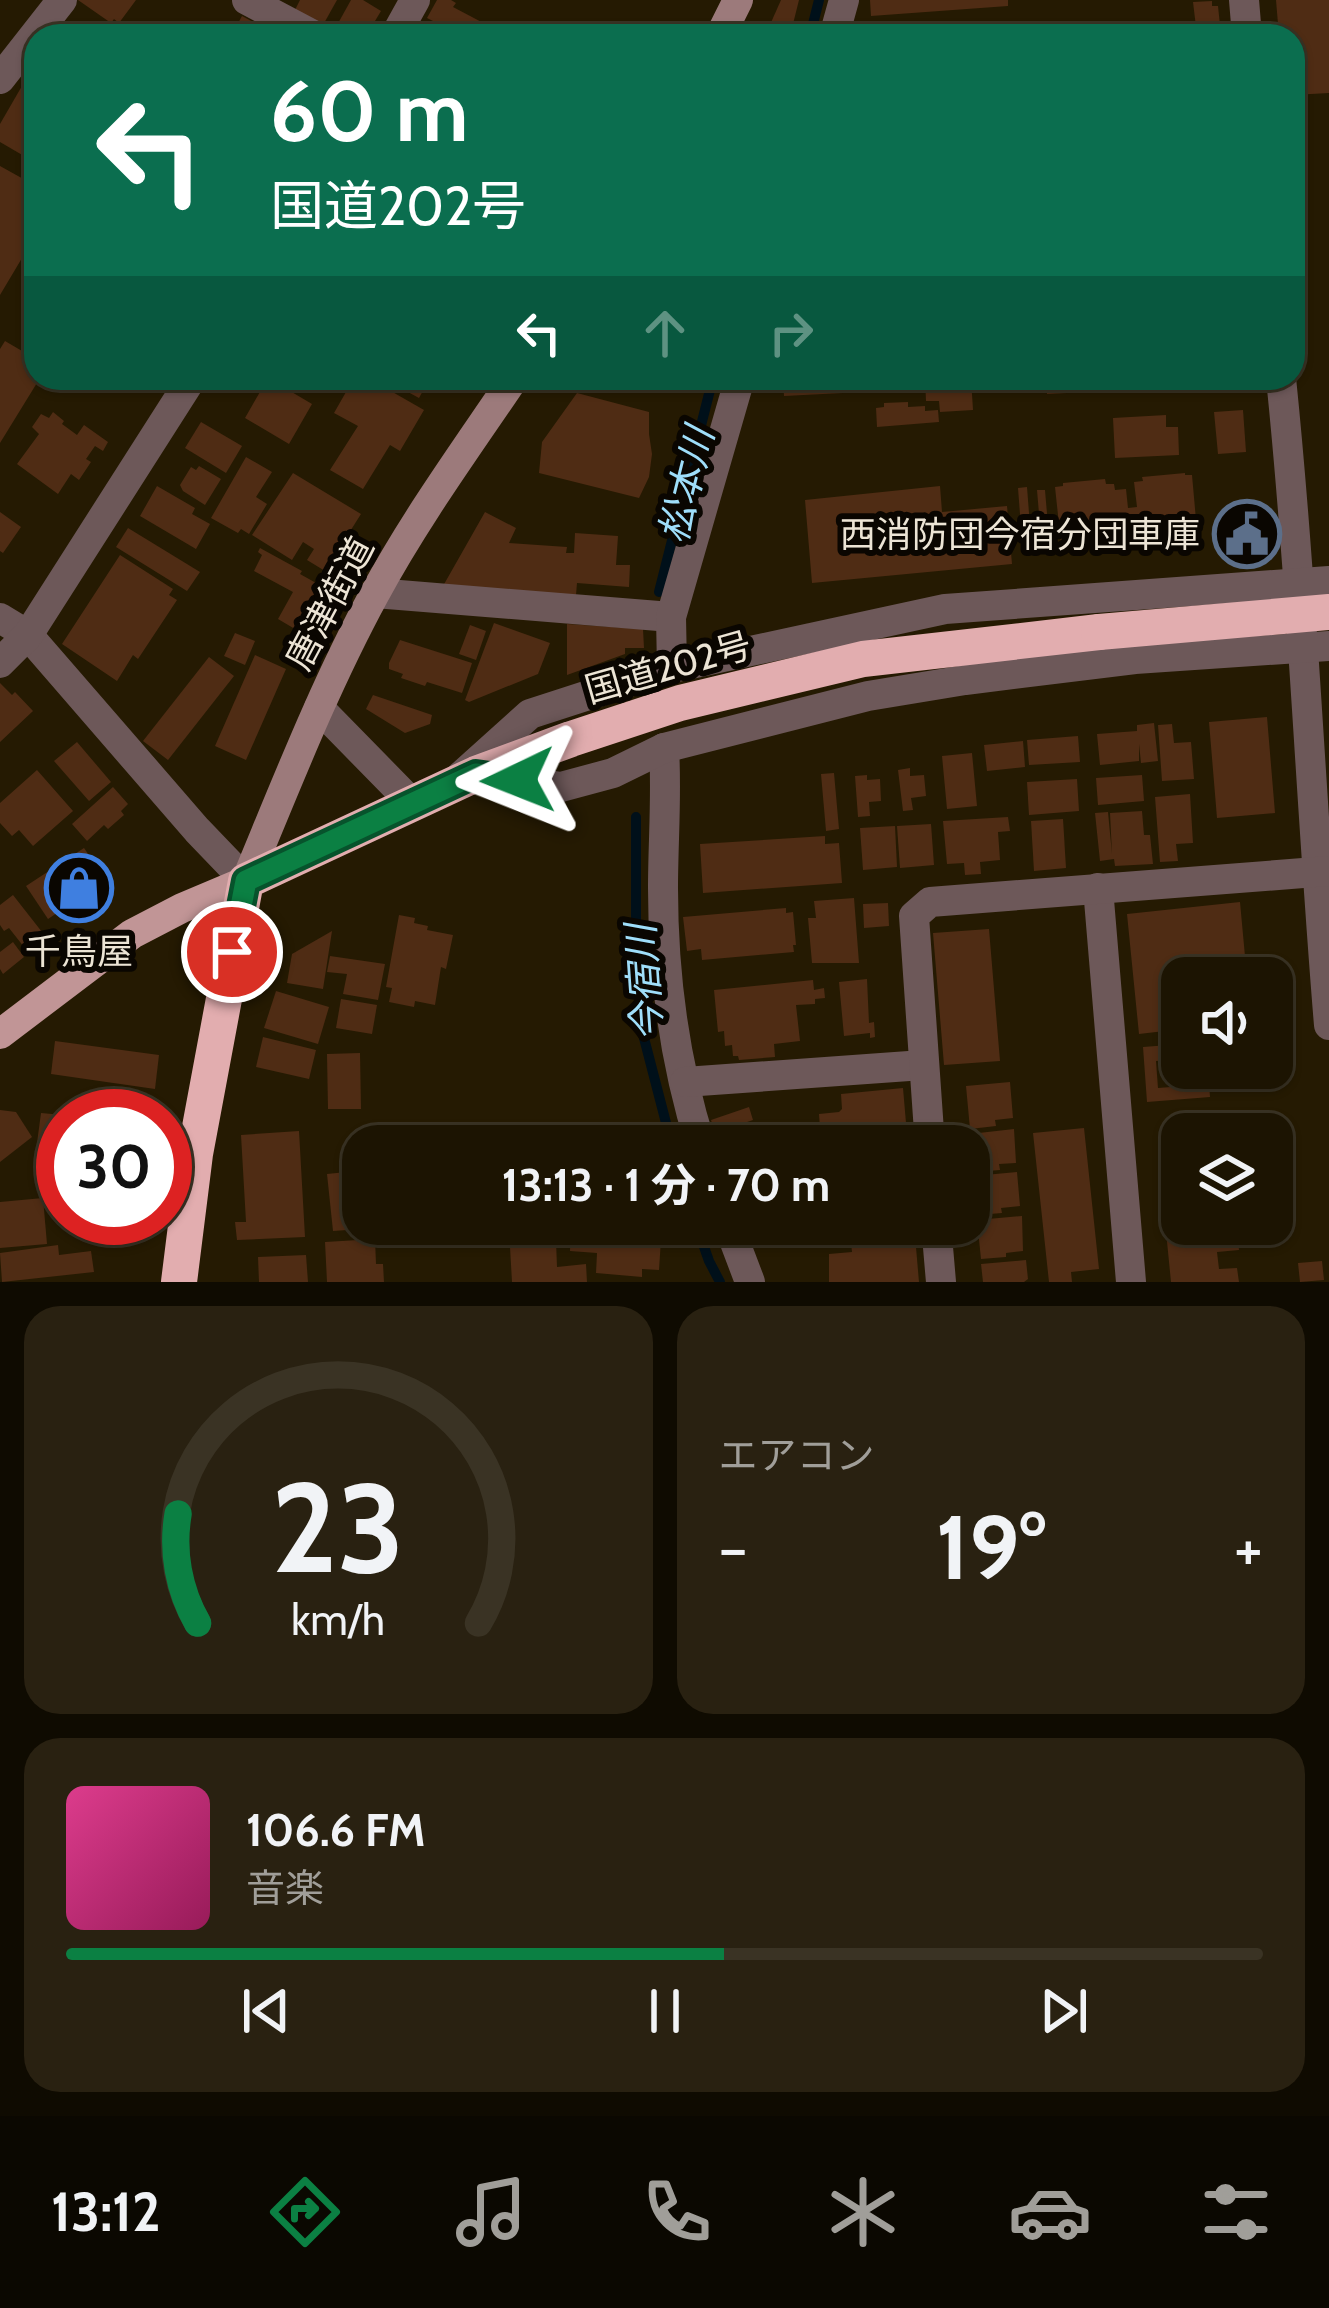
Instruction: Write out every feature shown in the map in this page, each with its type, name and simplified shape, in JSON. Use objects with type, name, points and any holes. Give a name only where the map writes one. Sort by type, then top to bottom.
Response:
[{"type":"highway","name":"国道202号","points":[[246,881],[445,789],[571,739],[680,703],[863,659],[1099,632],[1329,613]]},
{"type":"highway","points":[[178,1282],[195,1154],[246,881]]},
{"type":"main road","points":[[0,1034],[132,934],[246,881]]},
{"type":"street","points":[[43,24],[62,0]]},
{"type":"street","points":[[248,0],[293,24]]},
{"type":"street","points":[[0,79],[24,48]]},
{"type":"street","points":[[0,663],[28,635],[184,390]]},
{"type":"street","name":"唐津街道","points":[[246,881],[319,708],[375,593],[506,390]]},
{"type":"street","points":[[672,668],[671,617],[737,390]]},
{"type":"street","points":[[1283,390],[1314,582],[1329,1025]]},
{"type":"street","points":[[445,789],[530,714],[672,668],[945,609],[1314,582]]},
{"type":"street","points":[[375,593],[671,617]]},
{"type":"street","points":[[0,618],[28,635],[246,881]]},
{"type":"street","points":[[319,708],[445,789],[561,787],[614,773],[664,748],[868,696],[1135,658],[1316,648]]},
{"type":"street","points":[[664,748],[663,890],[671,1009],[696,1125]]},
{"type":"street","points":[[927,1125],[914,916],[930,902],[1323,871]]},
{"type":"street","points":[[1098,888],[1131,1282]]},
{"type":"street","points":[[685,1082],[922,1065]]},
{"type":"street","points":[[736,1245],[750,1282]]},
{"type":"street","points":[[938,1245],[941,1282]]},
{"type":"building","points":[[78,0],[136,0],[119,23],[114,19],[111,23]]},
{"type":"building","points":[[300,0],[337,0],[324,24],[295,10]]},
{"type":"building","points":[[351,0],[363,0],[381,11],[373,24],[338,24]]},
{"type":"building","points":[[437,0],[451,0],[456,3],[453,7],[485,24],[439,24],[427,18]]},
{"type":"building","points":[[781,0],[799,0],[793,24],[770,24]]},
{"type":"building","points":[[870,0],[1008,0],[1008,6],[871,16]]},
{"type":"building","points":[[1276,0],[1329,0],[1329,93],[1305,94],[1305,24],[1278,24]]},
{"type":"building","points":[[1212,1],[1212,6],[1218,6],[1220,24],[1196,24],[1193,2]]},
{"type":"building","points":[[24,82],[24,156],[0,142],[0,124]]},
{"type":"building","points":[[0,166],[24,179],[24,255],[0,295]]},
{"type":"building","points":[[5,341],[24,352],[24,390],[33,390],[0,443],[0,349]]},
{"type":"building","points":[[261,390],[288,390],[312,404],[289,444],[245,418]]},
{"type":"building","points":[[347,390],[389,390],[424,410],[400,451],[390,445],[363,489],[330,470],[358,426],[334,413]]},
{"type":"building","points":[[784,390],[902,390],[784,396]]},
{"type":"building","points":[[926,390],[972,390],[973,410],[940,412],[939,401],[926,401]]},
{"type":"building","points":[[577,393],[649,412],[652,454],[649,477],[639,498],[539,473],[542,442]]},
{"type":"building","points":[[908,402],[908,407],[938,410],[939,422],[877,427],[876,408]]},
{"type":"building","points":[[1243,410],[1246,452],[1218,454],[1214,412]]},
{"type":"building","points":[[53,412],[77,435],[84,425],[108,442],[103,451],[95,446],[79,480],[71,474],[58,494],[17,464],[39,434],[32,427],[41,414],[49,418]]},
{"type":"building","points":[[1166,415],[1166,427],[1178,427],[1179,455],[1115,458],[1113,418]]},
{"type":"building","points":[[201,422],[242,446],[226,473],[185,448]]},
{"type":"building","points":[[246,457],[272,472],[256,497],[267,504],[249,534],[211,518]]},
{"type":"building","points":[[199,466],[221,479],[205,505],[180,485],[191,467]]},
{"type":"building","points":[[293,473],[361,514],[325,571],[307,560],[314,549],[303,542],[292,560],[252,535]]},
{"type":"building","points":[[1192,475],[1197,531],[1140,537],[1139,526],[1117,527],[1118,536],[1111,536],[1111,541],[1061,543],[1055,487],[1105,479],[1115,490],[1126,489],[1128,508],[1137,507],[1134,482],[1143,481],[1142,477]]},
{"type":"building","points":[[157,486],[195,508],[192,514],[210,524],[196,549],[140,516]]},
{"type":"building","points":[[940,486],[942,512],[1007,506],[1012,564],[812,583],[805,500]]},
{"type":"building","points":[[1027,487],[1031,539],[1022,540],[1018,488]]},
{"type":"building","points":[[1037,490],[1045,490],[1049,537],[1041,537]]},
{"type":"building","points":[[0,512],[21,527],[3,553],[0,551]]},
{"type":"building","points":[[485,512],[516,528],[509,543],[567,547],[566,553],[574,553],[575,533],[618,536],[616,565],[630,565],[629,587],[577,583],[576,595],[443,586]]},
{"type":"building","name":"西消防団今宿分団車庫","points":[[1270,522],[1271,539],[1224,540],[1224,529],[1239,523]]},
{"type":"building","points":[[128,528],[200,572],[187,591],[116,547]]},
{"type":"building","points":[[260,548],[325,588],[300,632],[278,619],[293,592],[254,571],[262,555]]},
{"type":"building","points":[[120,555],[173,589],[169,595],[177,600],[138,659],[133,655],[117,681],[62,644]]},
{"type":"building","points":[[494,623],[550,643],[538,674],[469,702],[465,700]]},
{"type":"building","points":[[567,624],[643,629],[644,648],[625,648],[625,654],[567,675]]},
{"type":"building","points":[[470,625],[486,631],[476,660],[459,654]]},
{"type":"building","points":[[235,633],[255,641],[245,665],[224,656]]},
{"type":"building","points":[[400,640],[472,663],[462,693],[427,682],[425,686],[389,669]]},
{"type":"building","points":[[255,655],[286,669],[246,760],[215,746]]},
{"type":"building","points":[[209,657],[234,676],[168,760],[143,741]]},
{"type":"building","points":[[0,683],[33,711],[0,742]]},
{"type":"building","points":[[373,695],[432,715],[430,724],[405,733],[366,709]]},
{"type":"building","points":[[1267,717],[1275,813],[1217,818],[1209,722]]},
{"type":"building","points":[[1154,723],[1158,761],[1141,763],[1139,744],[1139,761],[1100,765],[1097,734],[1137,731],[1137,725]]},
{"type":"building","points":[[1172,724],[1174,743],[1191,742],[1194,779],[1162,781],[1158,725]]},
{"type":"building","points":[[1078,736],[1080,762],[1029,765],[1027,740]]},
{"type":"building","points":[[1023,741],[1025,767],[987,771],[984,745]]},
{"type":"building","points":[[77,742],[111,782],[89,801],[54,761]]},
{"type":"building","points":[[972,753],[977,806],[947,809],[942,756]]},
{"type":"building","points":[[910,768],[910,776],[924,775],[926,796],[911,798],[913,810],[903,811],[898,770]]},
{"type":"building","points":[[37,770],[73,811],[33,846],[19,830],[12,836],[0,823],[0,803]]},
{"type":"building","points":[[834,773],[839,829],[826,831],[821,774]]},
{"type":"building","points":[[867,775],[867,780],[880,779],[881,801],[869,802],[870,816],[858,817],[855,776]]},
{"type":"building","points":[[1142,775],[1144,801],[1098,805],[1096,778]]},
{"type":"building","points":[[1077,779],[1079,811],[1029,815],[1027,782]]},
{"type":"building","points":[[113,787],[128,804],[121,811],[124,815],[87,841],[72,824]]},
{"type":"building","points":[[1190,794],[1193,843],[1176,844],[1178,861],[1160,862],[1155,797]]},
{"type":"building","points":[[1142,811],[1153,864],[1115,866],[1114,859],[1100,861],[1095,813],[1108,812],[1112,854],[1110,813]]},
{"type":"building","points":[[1008,817],[1010,831],[998,832],[1000,860],[980,862],[981,874],[965,875],[964,863],[947,864],[943,821]]},
{"type":"building","points":[[1063,819],[1066,868],[1034,871],[1031,821]]},
{"type":"building","points":[[931,824],[934,865],[900,868],[897,826]]},
{"type":"building","points":[[895,826],[897,867],[863,870],[860,828]]},
{"type":"building","points":[[825,836],[825,844],[839,843],[842,883],[703,893],[700,844]]},
{"type":"building","points":[[84,848],[106,880],[48,919],[26,886]]},
{"type":"building","points":[[13,895],[42,932],[24,947],[9,928],[4,931],[0,925],[0,905]]},
{"type":"building","points":[[854,898],[859,963],[812,963],[808,918],[816,918],[814,901]]},
{"type":"building","points":[[1240,902],[1245,957],[1161,957],[1161,1031],[1139,1034],[1127,914]]},
{"type":"building","points":[[888,903],[889,926],[864,928],[863,904]]},
{"type":"building","points":[[786,908],[786,913],[793,912],[794,952],[702,960],[701,949],[687,951],[683,917]]},
{"type":"building","points":[[399,915],[415,918],[414,923],[428,926],[427,930],[453,935],[446,969],[441,967],[435,1005],[389,1002],[392,988],[386,987]]},
{"type":"building","points":[[989,929],[1000,1061],[944,1065],[933,933]]},
{"type":"building","points":[[332,931],[323,989],[287,983],[292,954]]},
{"type":"building","points":[[13,942],[24,957],[3,974],[0,952]]},
{"type":"building","points":[[330,956],[385,964],[378,1000],[343,994],[347,974],[327,972]]},
{"type":"building","points":[[867,979],[869,1023],[874,1022],[875,1037],[870,1038],[870,1033],[844,1036],[839,982]]},
{"type":"building","points":[[813,980],[814,990],[824,988],[825,998],[796,1005],[800,1041],[774,1044],[775,1057],[739,1060],[733,1056],[732,1045],[725,1046],[724,1031],[718,1032],[714,990]]},
{"type":"building","points":[[276,991],[329,1007],[318,1044],[264,1028]]},
{"type":"building","points":[[341,999],[377,1005],[372,1034],[336,1028]]},
{"type":"building","points":[[263,1037],[316,1050],[309,1079],[256,1067]]},
{"type":"building","points":[[55,1041],[159,1055],[155,1089],[51,1074]]},
{"type":"building","points":[[1161,1046],[1161,1061],[1156,1061],[1158,1088],[1209,1089],[1210,1097],[1147,1102],[1143,1047]]},
{"type":"building","points":[[360,1053],[361,1109],[328,1109],[327,1054]]},
{"type":"building","points":[[1010,1082],[1013,1118],[995,1120],[996,1126],[970,1125],[966,1086]]},
{"type":"building","points":[[903,1088],[906,1125],[820,1125],[819,1114],[842,1109],[841,1094]]},
{"type":"building","points":[[749,1107],[753,1120],[713,1125],[711,1120]]},
{"type":"building","points":[[0,1110],[16,1112],[32,1137],[0,1162]]},
{"type":"building","points":[[1084,1128],[1099,1269],[1071,1272],[1072,1282],[1049,1282],[1033,1133]]},
{"type":"building","points":[[1014,1129],[1016,1163],[999,1164],[1000,1170],[990,1171],[990,1132]]},
{"type":"building","points":[[299,1131],[305,1237],[237,1240],[235,1222],[246,1222],[241,1135]]},
{"type":"building","points":[[342,1172],[342,1230],[333,1231],[327,1174]]},
{"type":"building","points":[[1017,1172],[1020,1206],[990,1214],[990,1175]]},
{"type":"building","points":[[36,1199],[36,1245],[0,1248],[0,1202]]},
{"type":"building","points":[[1022,1216],[1023,1251],[981,1259],[980,1245],[990,1245],[990,1219]]},
{"type":"building","points":[[325,1242],[375,1245],[376,1264],[383,1264],[384,1282],[327,1282]]},
{"type":"building","points":[[58,1245],[59,1255],[91,1251],[94,1272],[2,1282],[0,1253]]},
{"type":"building","points":[[556,1245],[557,1267],[586,1264],[587,1282],[512,1282],[510,1247]]},
{"type":"building","points":[[570,1245],[661,1245],[659,1270],[642,1269],[642,1277],[596,1273],[597,1253],[570,1251]]},
{"type":"building","points":[[851,1245],[916,1245],[919,1282],[829,1282],[829,1254],[852,1252]]},
{"type":"building","points":[[1167,1245],[1238,1245],[1239,1250],[1217,1252],[1219,1269],[1237,1268],[1239,1282],[1171,1282]]},
{"type":"building","points":[[306,1255],[308,1282],[259,1282],[258,1257]]},
{"type":"building","points":[[1026,1260],[1028,1279],[1024,1282],[983,1282],[981,1264]]},
{"type":"building","points":[[1322,1261],[1324,1280],[1300,1282],[1298,1263]]},
{"type":"waterway","name":"松本川","points":[[813,24],[819,0]]},
{"type":"waterway","name":"松本川","points":[[659,592],[710,390]]},
{"type":"waterway","name":"今宿川","points":[[636,817],[636,936],[644,1038],[667,1125]]},
{"type":"waterway","name":"今宿川","points":[[703,1245],[720,1282]]},
{"type":"place","name":"西消防団今宿分団車庫","points":[[1247,534]]},
{"type":"place","name":"千鳥屋","points":[[79,888]]},
{"type":"route","points":[[232,952],[246,881],[476,774],[518,780]]}]
